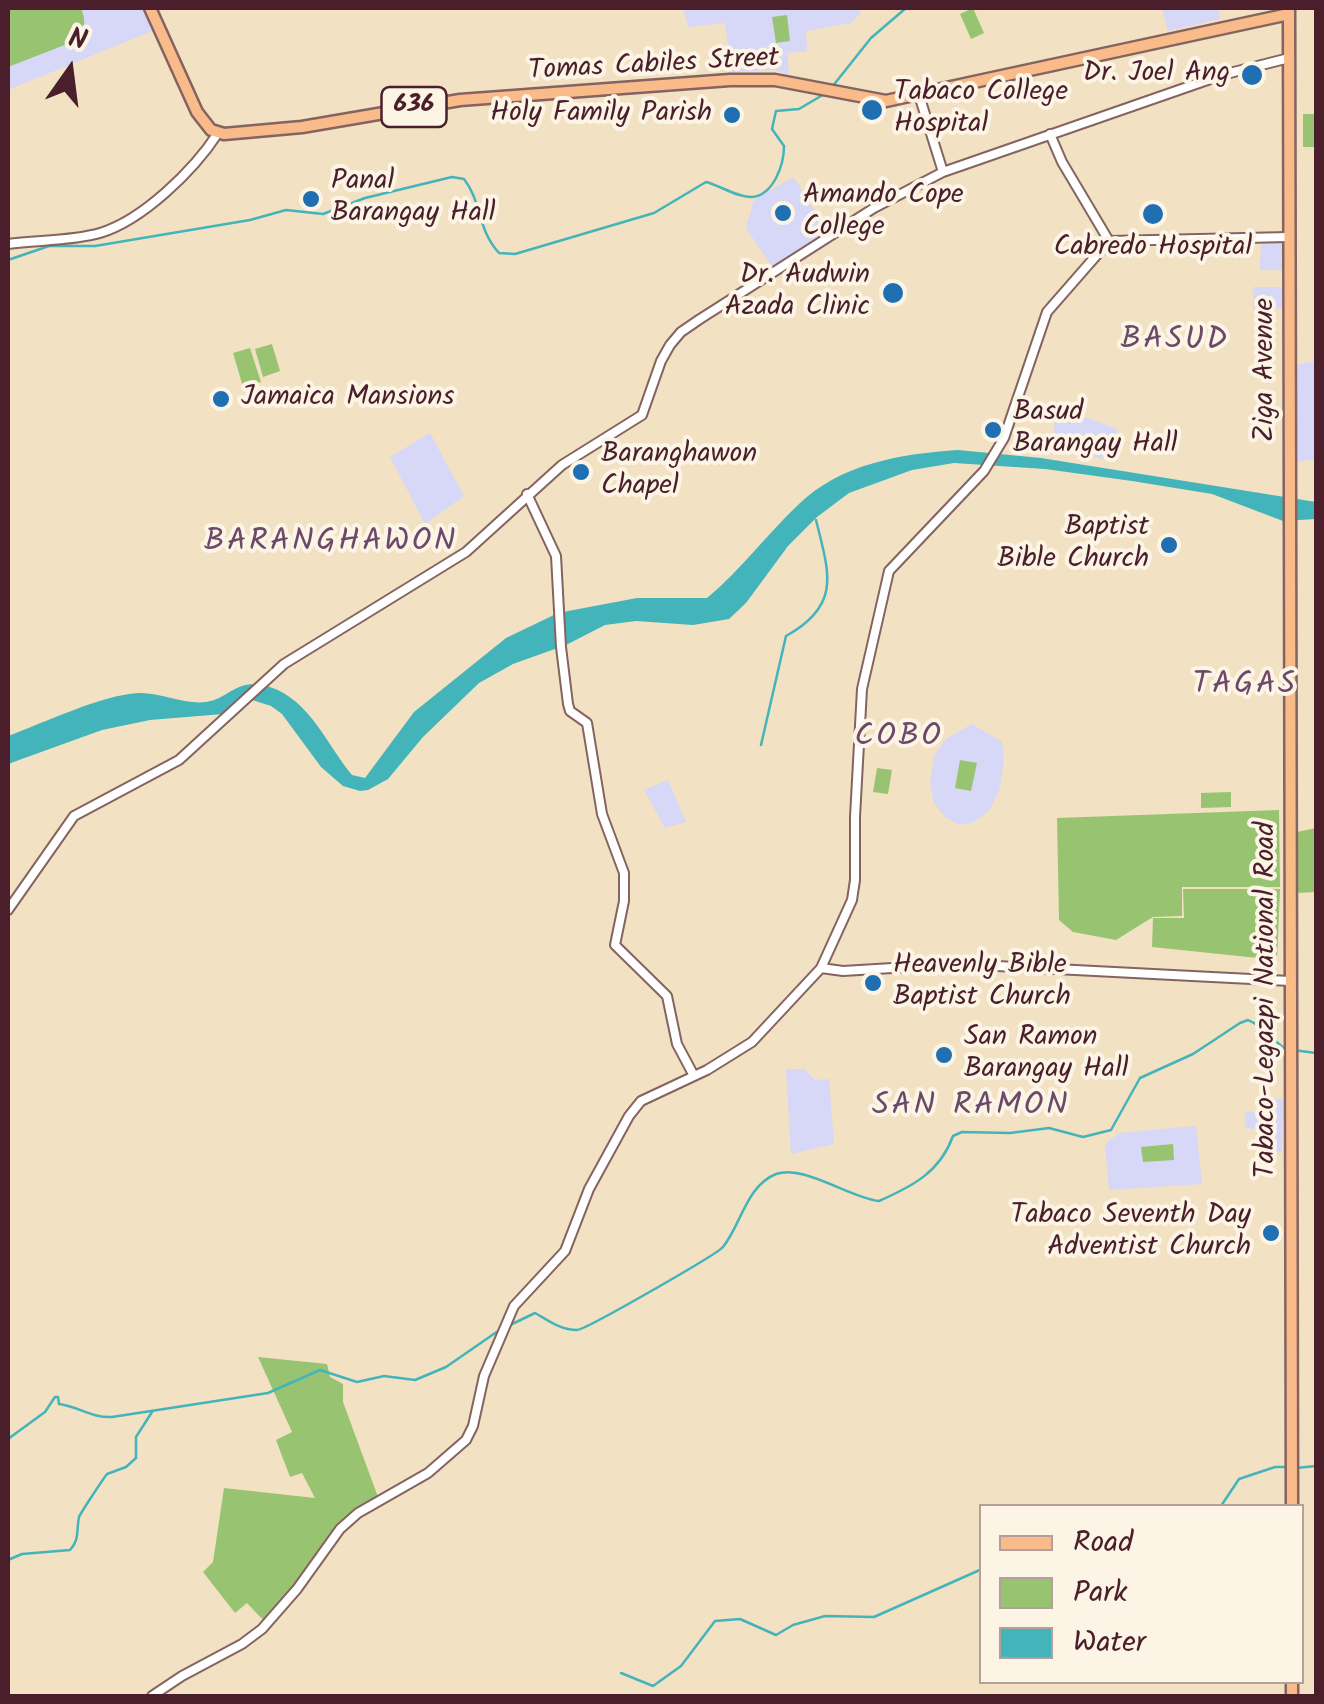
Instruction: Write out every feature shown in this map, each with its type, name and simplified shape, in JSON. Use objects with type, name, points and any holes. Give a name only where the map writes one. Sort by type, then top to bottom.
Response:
[{"type":"main road","points":[[150,8],[196,112],[218,134]]},
{"type":"main road","name":"Tomas Cabiles Street","points":[[218,134],[302,127],[438,103],[730,80],[775,80],[886,100],[1289,11]]},
{"type":"main road","name":"Ziga Avenue","points":[[1289,11],[1289,493]]},
{"type":"main road","name":"Tabaco-Legazpi National Road","points":[[1289,493],[1292,1504]]},
{"type":"street","points":[[8,910],[74,816],[179,760],[300,652],[466,552],[562,465],[642,415],[661,361],[681,332],[835,232],[943,172],[1222,76],[1289,58]]},
{"type":"street","points":[[919,94],[943,172]]},
{"type":"street","points":[[8,244],[88,235],[119,225],[156,200],[218,134]]},
{"type":"street","points":[[1050,134],[1062,162],[1109,241]]},
{"type":"street","points":[[152,1696],[242,1644],[262,1628],[358,1513],[428,1473],[466,1440],[484,1376],[508,1319],[521,1296],[566,1250],[589,1189],[629,1116],[642,1100],[708,1070],[763,1033],[821,968],[846,920],[856,880],[854,817],[862,689],[882,590],[890,571],[984,471],[997,451],[1047,312],[1109,241],[1289,237]]},
{"type":"street","points":[[527,494],[556,556],[560,647],[568,704],[587,724],[602,814],[624,872],[624,901],[615,944],[667,996],[677,1044],[693,1074]]},
{"type":"street","points":[[821,968],[843,971],[958,964],[1290,981]]},
{"type":"shaded area","points":[[8,8],[143,8],[152,31],[8,90]]},
{"type":"shaded area","points":[[683,8],[859,8],[860,14],[851,23],[806,31],[807,51],[787,53],[789,74],[773,70],[732,72],[725,23],[688,27]]},
{"type":"shaded area","points":[[1162,8],[1218,8],[1220,19],[1168,31]]},
{"type":"shaded area","name":"Amando Cope College","points":[[794,177],[828,233],[773,268],[746,228],[754,199]]},
{"type":"shaded area","points":[[1261,241],[1282,241],[1282,270],[1260,270]]},
{"type":"shaded area","points":[[1253,287],[1282,287],[1282,308],[1253,309]]},
{"type":"shaded area","points":[[1316,361],[1316,460],[1296,461],[1295,365]]},
{"type":"shaded area","points":[[1085,417],[1117,429],[1118,461],[1051,451],[1055,421]]},
{"type":"shaded area","points":[[430,433],[464,496],[425,524],[390,457]]},
{"type":"shaded area","points":[[972,724],[1002,742],[1004,761],[999,791],[989,811],[972,823],[959,825],[945,817],[934,803],[930,783],[934,756],[946,739]]},
{"type":"shaded area","points":[[668,780],[686,822],[665,828],[644,790]]},
{"type":"shaded area","points":[[786,1069],[805,1069],[814,1080],[829,1079],[834,1144],[791,1154]]},
{"type":"shaded area","points":[[1264,1098],[1283,1099],[1282,1152],[1262,1151],[1262,1130],[1245,1128],[1245,1111],[1263,1113]]},
{"type":"shaded area","points":[[1196,1126],[1202,1184],[1109,1190],[1105,1144],[1119,1133]]},
{"type":"green space","points":[[11,8],[81,8],[83,29],[75,41],[8,67]]},
{"type":"green space","points":[[973,8],[984,33],[971,39],[960,14]]},
{"type":"green space","points":[[787,15],[790,41],[776,43],[772,17]]},
{"type":"green space","points":[[1303,114],[1316,114],[1316,147],[1303,147]]},
{"type":"green space","points":[[272,344],[280,371],[263,377],[255,349]]},
{"type":"green space","points":[[250,348],[261,382],[243,387],[233,353]]},
{"type":"green space","points":[[960,760],[977,763],[971,791],[955,788]]},
{"type":"green space","points":[[877,768],[892,770],[888,794],[873,792]]},
{"type":"green space","points":[[1231,792],[1231,807],[1201,808],[1201,793]]},
{"type":"green space","points":[[1279,810],[1280,887],[1182,887],[1182,916],[1153,917],[1116,940],[1073,932],[1059,920],[1057,818]]},
{"type":"green space","points":[[1316,828],[1316,892],[1296,893],[1297,832]]},
{"type":"green space","points":[[1183,889],[1280,889],[1277,960],[1152,947],[1153,918],[1184,918]]},
{"type":"green space","points":[[1173,1144],[1174,1160],[1143,1162],[1141,1147]]},
{"type":"green space","points":[[258,1357],[327,1364],[330,1377],[343,1384],[343,1402],[378,1497],[336,1526],[264,1621],[247,1603],[235,1613],[203,1572],[213,1562],[224,1488],[315,1498],[302,1473],[290,1477],[276,1440],[292,1432]]},
{"type":"water","points":[[958,450],[1041,458],[1316,502],[1316,519],[1283,521],[1212,494],[1045,469],[954,463],[912,470],[849,493],[817,517],[788,546],[746,603],[729,619],[693,625],[636,621],[605,625],[566,645],[513,664],[479,683],[423,737],[388,779],[368,790],[343,786],[321,767],[282,714],[243,697],[223,714],[150,720],[102,730],[8,764],[8,736],[90,704],[138,693],[206,702],[242,686],[259,684],[296,702],[352,775],[365,778],[414,712],[506,638],[568,611],[637,598],[707,598],[799,504],[834,479],[894,458]]},
{"type":"waterway","points":[[832,87],[871,38],[906,8]]},
{"type":"waterway","points":[[8,260],[49,246],[95,246],[250,220],[286,210],[323,214],[365,198],[452,177],[464,179],[470,188],[487,235],[499,253],[515,254],[654,213],[706,182],[741,195],[760,195],[772,185],[782,161],[784,146],[772,129],[776,111],[799,109],[826,93]]},
{"type":"waterway","points":[[761,745],[786,636],[804,624],[824,600],[827,572],[816,520]]},
{"type":"waterway","points":[[508,1326],[535,1313],[577,1330],[650,1292],[723,1247],[758,1187],[776,1174],[813,1177],[879,1201],[924,1176],[941,1159],[953,1136],[962,1132],[1010,1133],[1049,1128],[1083,1137],[1111,1130],[1140,1078],[1193,1054],[1248,1020],[1285,1049]]},
{"type":"waterway","points":[[1293,1050],[1316,1053]]},
{"type":"waterway","points":[[8,1439],[45,1412],[55,1397],[59,1404],[112,1417],[268,1393],[320,1370],[357,1382],[384,1376],[415,1380],[446,1367],[501,1329]]},
{"type":"waterway","points":[[8,1560],[22,1554],[70,1550],[79,1517],[107,1474],[126,1467],[136,1458],[136,1437],[152,1412]]},
{"type":"waterway","points":[[1296,1468],[1316,1466]]},
{"type":"waterway","points":[[1222,1504],[1239,1479],[1275,1467],[1288,1467]]},
{"type":"waterway","points":[[621,1673],[653,1686],[681,1666],[715,1621],[740,1619],[776,1635],[793,1625],[825,1616],[874,1617],[979,1570]]},
{"type":"place","name":"Dr. Joel Ang","points":[[1252,75]]},
{"type":"place","name":"Tabaco College Hospital","points":[[872,110]]},
{"type":"place","name":"Holy Family Parish","points":[[732,115]]},
{"type":"place","name":"Panal Barangay Hall","points":[[311,199]]},
{"type":"place","name":"Amando Cope College","points":[[783,213]]},
{"type":"place","name":"Cabredo Hospital","points":[[1153,214]]},
{"type":"place","name":"Dr. Audwin Azada Clinic","points":[[893,293]]},
{"type":"place","name":"Jamaica Mansions","points":[[221,399]]},
{"type":"place","name":"Basud Barangay Hall","points":[[993,430]]},
{"type":"place","name":"Baranghawon Chapel","points":[[581,472]]},
{"type":"place","name":"Baptist Bible Church","points":[[1169,545]]},
{"type":"place","name":"Heavenly Bible Baptist Church","points":[[873,983]]},
{"type":"place","name":"San Ramon Barangay Hall","points":[[944,1055]]},
{"type":"place","name":"Tabaco Seventh Day Adventist Church","points":[[1271,1233]]},
{"type":"district","name":"BASUD","points":[[1175,343]]},
{"type":"district","name":"BARANGHAWON","points":[[331,545]]},
{"type":"district","name":"TAGAS","points":[[1245,688]]},
{"type":"district","name":"COBO","points":[[899,740]]},
{"type":"district","name":"SAN RAMON","points":[[971,1109]]}]
